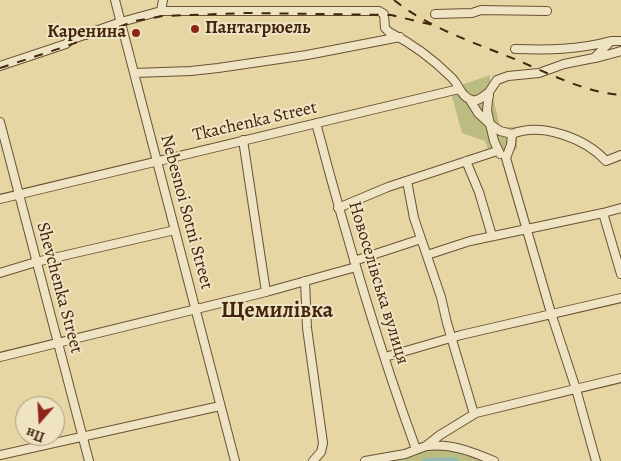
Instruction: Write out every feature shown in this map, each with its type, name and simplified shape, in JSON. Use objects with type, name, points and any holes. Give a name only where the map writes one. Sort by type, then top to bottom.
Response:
[{"type":"street","name":"Nebesnoi Sotni Street","points":[[115,0],[235,461]]},
{"type":"street","points":[[161,11],[163,0]]},
{"type":"street","points":[[479,0],[481,10]]},
{"type":"street","points":[[435,14],[472,13],[481,10],[547,11]]},
{"type":"street","points":[[0,66],[66,44],[70,40],[121,22],[161,11],[379,12],[384,14],[385,28],[420,49],[439,65],[458,84],[459,89],[470,100],[478,113],[500,130],[512,134],[521,130],[562,134],[580,141],[598,152],[606,161],[621,155]]},
{"type":"street","points":[[134,73],[218,68],[307,55],[400,37]]},
{"type":"street","points":[[470,100],[480,99],[489,92],[497,80],[508,76],[539,73],[564,64],[619,52],[621,42],[611,41],[576,49],[514,49]]},
{"type":"street","points":[[594,58],[611,41]]},
{"type":"street","name":"Tkachenka Street","points":[[0,199],[459,89]]},
{"type":"street","points":[[489,92],[487,110],[494,142],[498,151],[506,158],[550,313],[576,389],[596,461]]},
{"type":"street","points":[[489,92],[492,113],[500,130]]},
{"type":"street","name":"Shevchenka Street","points":[[0,122],[89,461]]},
{"type":"street","name":"Новоселівська вулиця","points":[[316,124],[355,264],[416,449]]},
{"type":"street","points":[[506,158],[511,146],[512,134]]},
{"type":"street","points":[[244,140],[266,292]]},
{"type":"street","points":[[338,208],[407,181],[498,151]]},
{"type":"street","points":[[466,161],[492,236]]},
{"type":"street","points":[[407,181],[409,200],[442,298],[474,414]]},
{"type":"street","points":[[427,255],[470,240],[621,208]]},
{"type":"street","points":[[603,213],[621,274]]},
{"type":"street","points":[[0,273],[36,262],[175,230]]},
{"type":"street","points":[[0,357],[266,292],[355,264],[421,239]]},
{"type":"street","points":[[305,281],[308,328],[323,443],[321,452],[313,461]]},
{"type":"street","points":[[385,357],[550,313],[621,298]]},
{"type":"street","points":[[426,446],[474,414],[621,378]]},
{"type":"street","points":[[0,455],[220,406]]},
{"type":"street","points":[[365,461],[405,454],[426,446],[438,445],[465,450],[494,461]]},
{"type":"green space","points":[[490,75],[490,85],[500,127],[517,127],[517,149],[490,155],[485,141],[462,133],[450,89]]},
{"type":"green space","points":[[446,448],[487,461],[384,461],[423,451]]},
{"type":"waterway","points":[[425,461],[456,461]]},
{"type":"railway","points":[[394,0],[422,19],[469,41],[581,86],[621,95]]},
{"type":"railway","points":[[0,68],[135,21],[163,16],[246,13],[391,15],[433,25]]},
{"type":"place","name":"Пантагрюель","points":[[195,29]]},
{"type":"place","name":"Каренина","points":[[136,33]]},
{"type":"district","name":"Щемилівка","points":[[277,312]]}]
